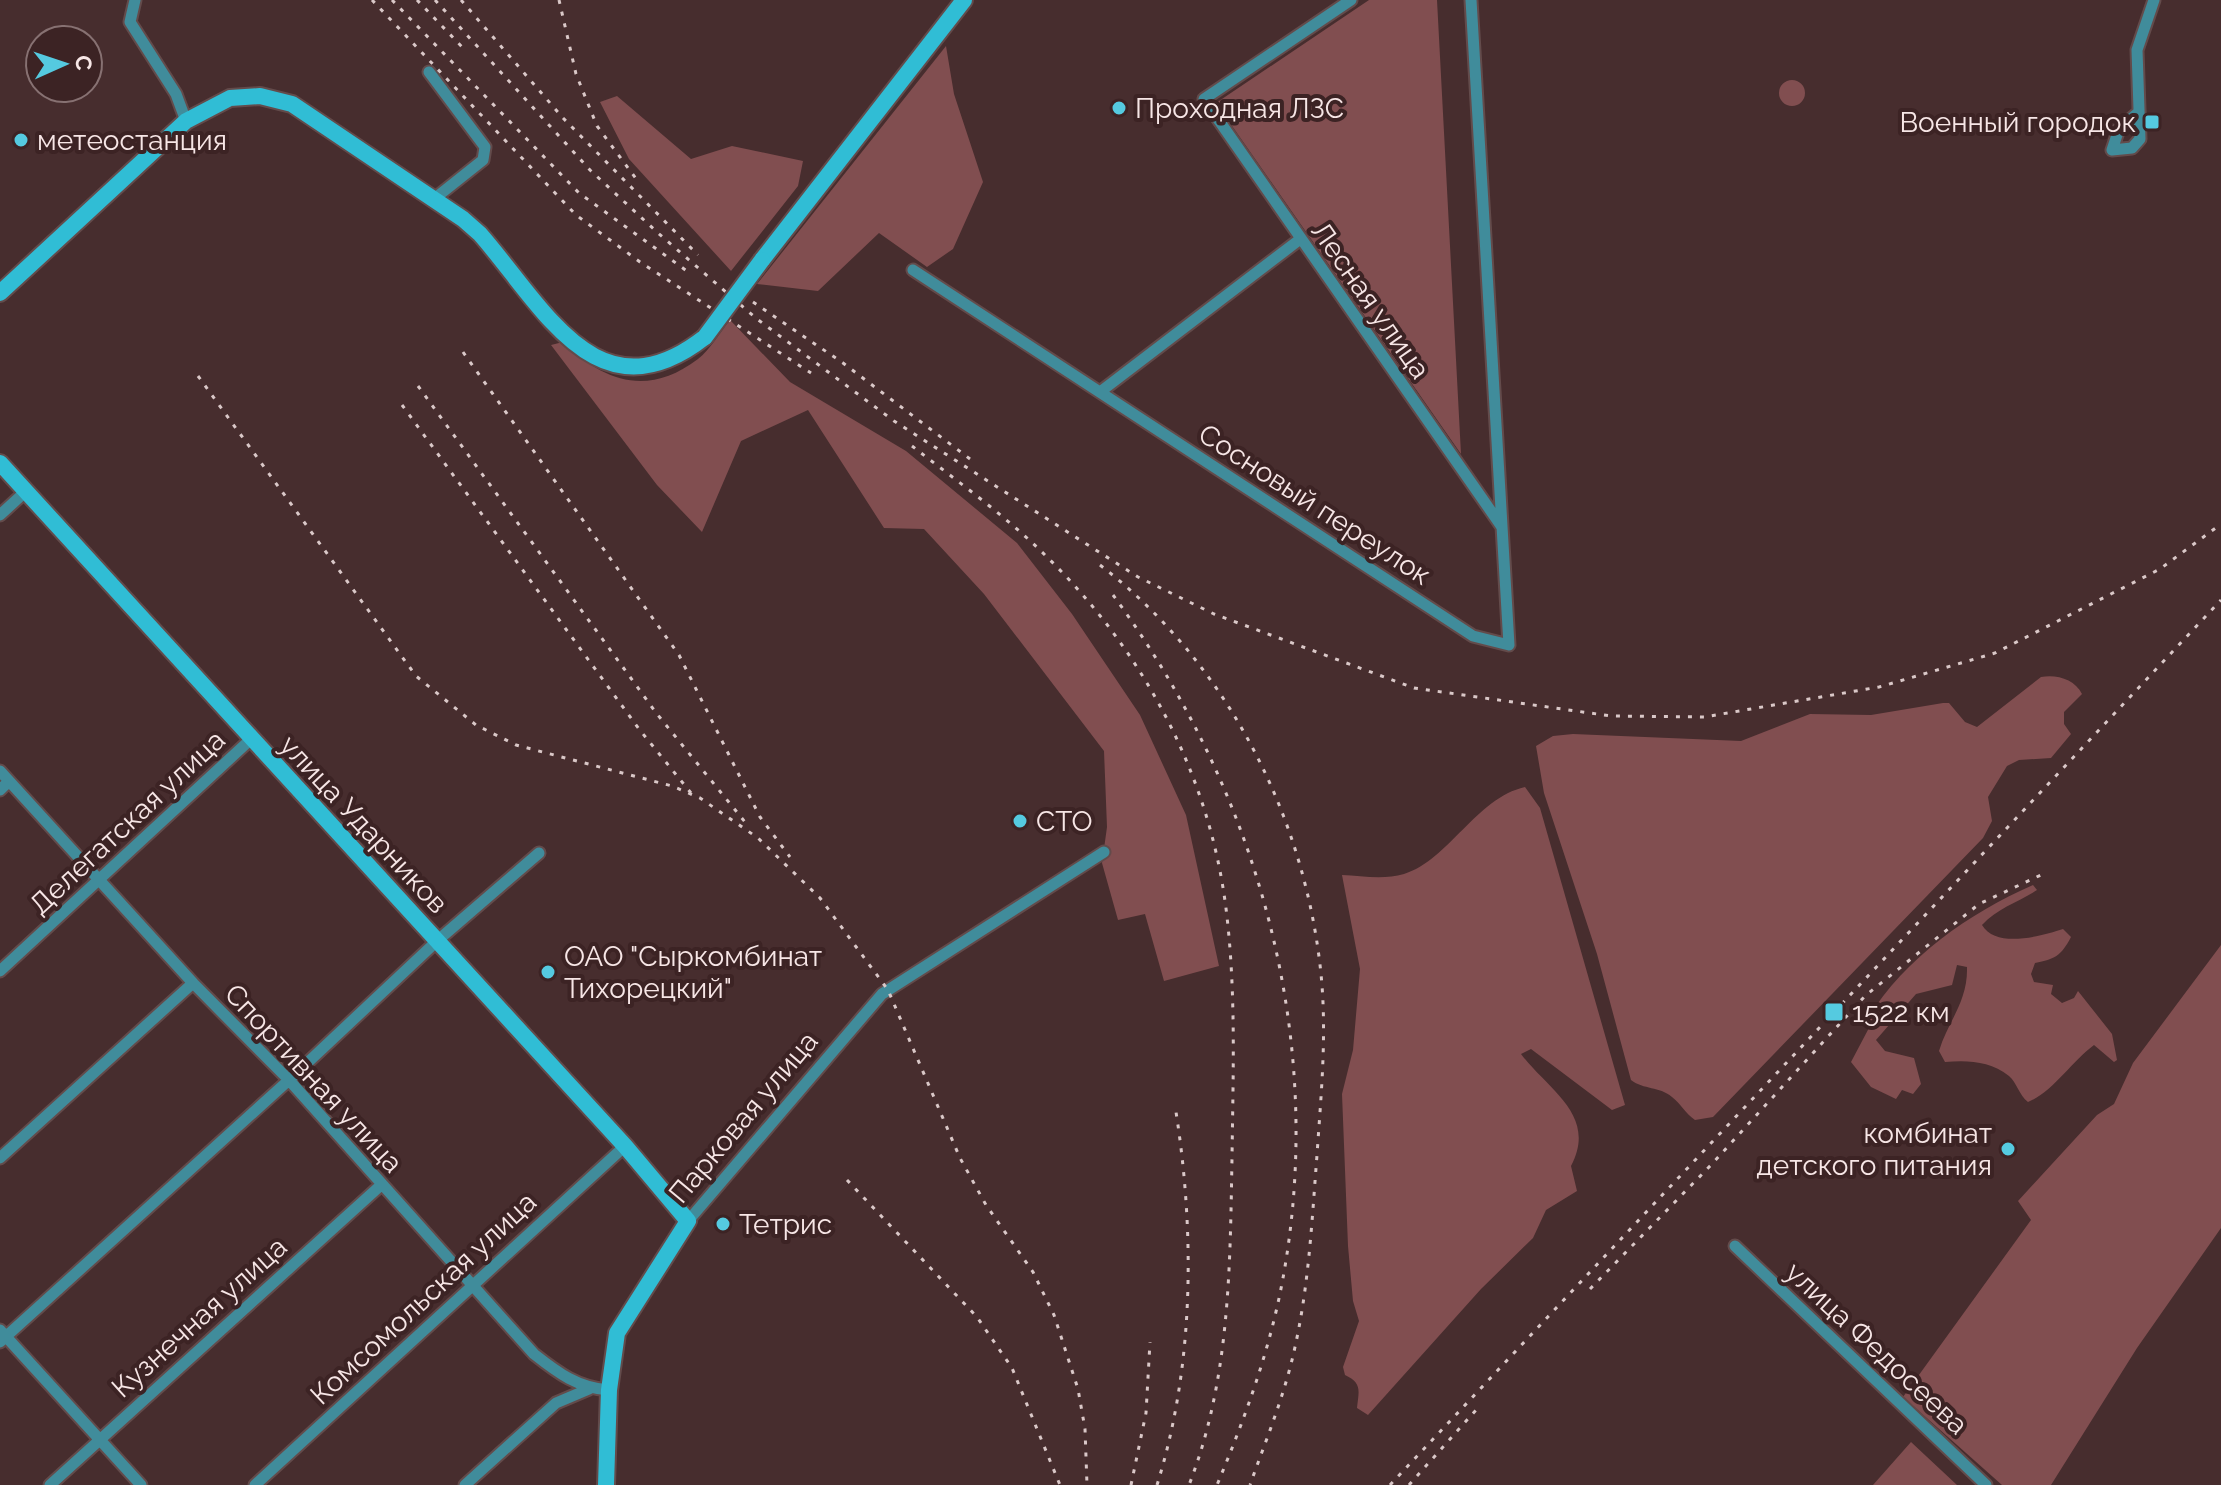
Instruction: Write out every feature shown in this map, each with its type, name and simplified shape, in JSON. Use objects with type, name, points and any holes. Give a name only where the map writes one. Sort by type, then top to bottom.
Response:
[{"type":"main road","points":[[0,293],[186,121],[230,98],[260,96],[279,100],[303,111],[434,199],[480,234],[571,339],[595,359],[614,366],[646,368],[678,358],[705,337],[964,0]]},
{"type":"main road","name":"улица Ударников","points":[[0,463],[250,740],[625,1146],[688,1221]]},
{"type":"main road","name":"Парковая улица","points":[[606,1485],[609,1390],[617,1333],[688,1221]]},
{"type":"street","points":[[135,0],[130,22],[176,94],[186,121]]},
{"type":"street","name":"Лесная улица","points":[[1351,0],[1204,99],[1299,240],[1502,528]]},
{"type":"street","points":[[1471,0],[1502,528]]},
{"type":"street","points":[[2139,112],[2137,50],[2154,0]]},
{"type":"street","points":[[429,72],[485,147],[483,160],[434,199]]},
{"type":"street","points":[[1100,392],[1299,240]]},
{"type":"street","name":"Сосновый переулок","points":[[913,270],[1473,636],[1509,645],[1502,528]]},
{"type":"street","points":[[0,515],[25,492]]},
{"type":"street","name":"Делегатская улица","points":[[0,971],[250,740]]},
{"type":"street","name":"Спортивная улица","points":[[0,771],[5,785],[99,879],[193,983],[289,1080],[380,1186],[473,1283],[534,1354],[562,1376],[589,1389],[609,1390]]},
{"type":"street","name":"Парковая улица","points":[[688,1221],[882,994],[1104,852]]},
{"type":"street","points":[[141,1485],[2,1336],[289,1080],[437,941],[539,853]]},
{"type":"street","points":[[0,1158],[193,983]]},
{"type":"street","name":"Комсомольская улица","points":[[255,1485],[625,1146]]},
{"type":"street","name":"Кузнечная улица","points":[[50,1485],[380,1186]]},
{"type":"street","name":"улица Федосеева","points":[[1735,1246],[1986,1485]]},
{"type":"street","points":[[465,1485],[556,1403],[589,1389]]},
{"type":"shaded area","points":[[1369,0],[1437,0],[1461,454],[1216,103]]},
{"type":"shaded area","points":[[946,46],[954,94],[983,182],[953,249],[927,267],[879,233],[818,291],[757,284]]},
{"type":"shaded area","points":[[1792,80],[1801,84],[1805,93],[1801,102],[1792,106],[1783,102],[1779,93],[1783,84]]},
{"type":"shaded area","points":[[617,96],[691,159],[732,146],[803,161],[798,186],[731,271],[629,159],[600,102]]},
{"type":"shaded area","points":[[730,320],[790,382],[906,451],[1017,543],[1072,614],[1140,715],[1186,815],[1219,966],[1164,981],[1145,914],[1118,920],[1102,863],[1107,827],[1104,751],[984,594],[924,529],[884,528],[808,410],[741,441],[702,532],[657,485],[551,345],[563,342],[594,367],[627,380],[644,381],[680,371],[698,359]]},
{"type":"shaded area","points":[[2041,677],[2064,679],[2075,685],[2082,694],[2064,712],[2064,724],[2071,734],[2051,758],[2019,760],[2007,766],[1988,797],[1992,821],[1983,838],[1713,1117],[1695,1120],[1667,1094],[1631,1080],[1597,954],[1544,793],[1536,746],[1553,736],[1573,734],[1741,741],[1810,714],[1871,715],[1943,703],[1949,703],[1965,722],[1977,727]]},
{"type":"shaded area","points":[[1525,787],[1540,808],[1625,1105],[1612,1110],[1531,1049],[1521,1054],[1566,1104],[1574,1118],[1578,1148],[1571,1166],[1577,1191],[1546,1210],[1533,1238],[1481,1289],[1368,1415],[1357,1408],[1358,1388],[1345,1375],[1343,1367],[1359,1321],[1353,1301],[1348,1246],[1342,1094],[1353,1050],[1360,969],[1342,875],[1389,877],[1420,867],[1492,803]]},
{"type":"shaded area","points":[[2033,885],[2037,890],[2001,910],[1982,925],[1997,937],[2008,939],[2063,929],[2071,937],[2057,956],[2035,963],[2031,974],[2034,982],[2053,985],[2051,994],[2062,1003],[2074,998],[2078,991],[2112,1034],[2117,1060],[2114,1062],[2094,1045],[2046,1091],[2028,1102],[2009,1076],[1994,1067],[1970,1062],[1945,1062],[1939,1051],[1961,1001],[1966,979],[1967,967],[1957,965],[1952,985],[1916,994],[1876,1040],[1885,1051],[1914,1058],[1921,1084],[1913,1094],[1902,1090],[1896,1099],[1871,1087],[1851,1062],[1870,1026],[1868,1018],[1883,996],[1940,940],[1985,909]]},
{"type":"shaded area","points":[[2221,945],[2221,1228],[2137,1348],[2051,1485],[2002,1485],[1903,1397],[2031,1220],[2018,1201],[2097,1115],[2114,1104],[2133,1063]]},
{"type":"shaded area","points":[[1911,1442],[1957,1485],[1873,1485]]},
{"type":"railway","points":[[372,0],[576,215],[640,262],[811,373]]},
{"type":"railway","points":[[392,0],[579,193],[691,274]]},
{"type":"railway","points":[[417,0],[464,49]]},
{"type":"railway","points":[[435,0],[590,170],[658,233],[757,319],[894,421],[1138,577],[1214,614],[1414,688],[1611,716],[1704,717],[1879,687],[1995,653],[2160,569],[2221,524]]},
{"type":"railway","points":[[461,0],[563,118],[698,255]]},
{"type":"railway","points":[[559,0],[576,74],[597,126],[637,180]]},
{"type":"railway","points":[[753,302],[843,363],[970,459]]},
{"type":"railway","points":[[463,352],[679,655],[760,817],[790,857]]},
{"type":"railway","points":[[198,376],[416,676],[476,725],[516,745],[672,786],[700,798],[758,838],[820,898],[888,990],[960,1158],[986,1205],[1033,1272],[1054,1315],[1078,1389],[1085,1429],[1087,1485]]},
{"type":"railway","points":[[418,386],[657,714],[745,822]]},
{"type":"railway","points":[[402,405],[639,729],[691,793]]},
{"type":"railway","points":[[912,446],[1031,542],[1082,594],[1114,634],[1168,721],[1206,816],[1219,866],[1232,977],[1230,1241],[1220,1364],[1203,1445],[1189,1485]]},
{"type":"railway","points":[[1100,565],[1145,604],[1186,648],[1222,696],[1252,747],[1278,801],[1298,857],[1312,915],[1323,997],[1323,1042],[1307,1275],[1291,1365],[1250,1485]]},
{"type":"railway","points":[[1113,595],[1163,670],[1206,750],[1242,833],[1268,919],[1287,1007],[1295,1097],[1294,1187],[1283,1278],[1256,1383],[1217,1485]]},
{"type":"railway","points":[[1390,1485],[2221,600]]},
{"type":"railway","points":[[1590,1289],[1711,1165],[1865,996],[1979,904],[2043,874]]},
{"type":"railway","points":[[1157,1485],[1178,1394],[1188,1300],[1186,1205],[1176,1112]]},
{"type":"railway","points":[[847,1180],[977,1317],[1012,1368],[1060,1485]]},
{"type":"railway","points":[[1131,1485],[1146,1413],[1150,1342]]},
{"type":"railway","points":[[1409,1485],[1476,1410]]},
{"type":"place","name":"Проходная ЛЗС","points":[[1119,108]]},
{"type":"place","name":"Военный городок","points":[[2152,122]]},
{"type":"place","name":"метеостанция","points":[[21,140]]},
{"type":"place","name":"СТО","points":[[1020,821]]},
{"type":"place","name":"ОАО \"Сыркомбинат Тихорецкий\"","points":[[548,972]]},
{"type":"place","name":"1522 км","points":[[1834,1012]]},
{"type":"place","name":"комбинат детского питания","points":[[2008,1149]]},
{"type":"place","name":"Тетрис","points":[[723,1224]]}]
